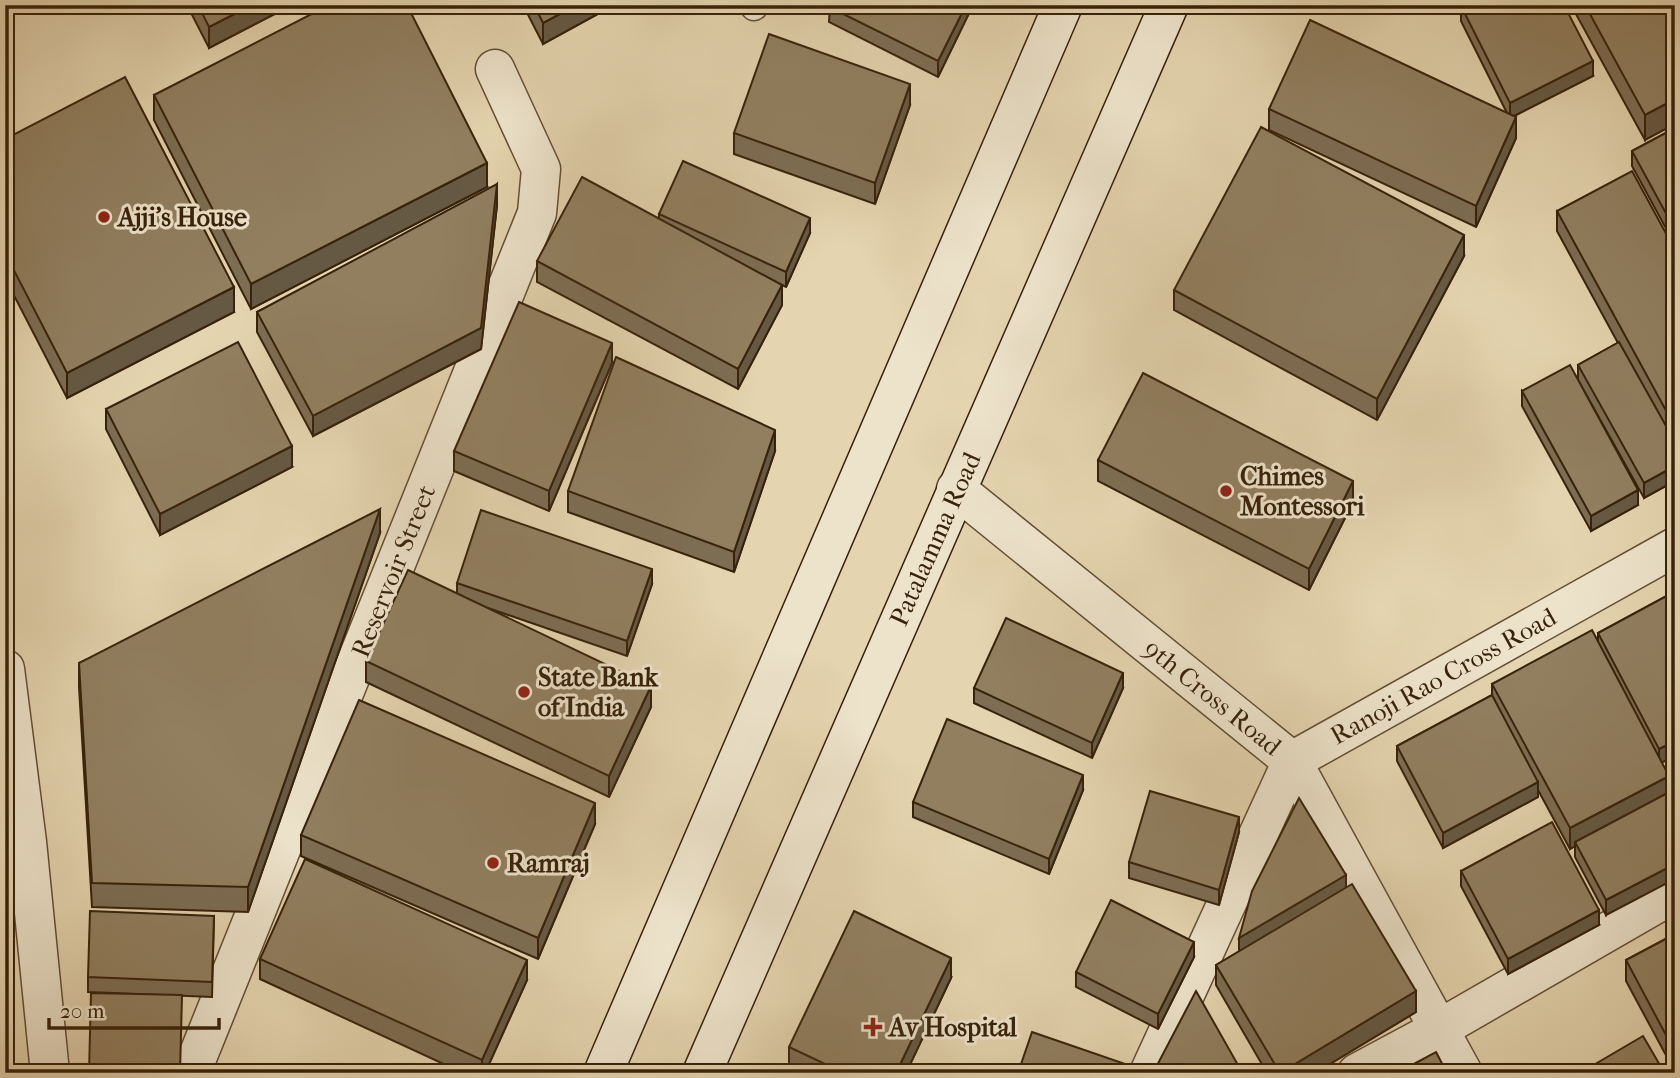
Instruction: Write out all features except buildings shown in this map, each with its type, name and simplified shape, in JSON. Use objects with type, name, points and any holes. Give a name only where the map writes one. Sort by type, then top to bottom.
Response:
[{"type":"street","points":[[603,1073],[1063,5]]},
{"type":"street","name":"Patalamma Road","points":[[702,1073],[1169,5]]},
{"type":"street","name":"Reservoir Street","points":[[191,1073],[537,213],[541,169],[495,69]]},
{"type":"street","name":"9th Cross Road","points":[[956,489],[1292,761],[1463,1073]]},
{"type":"street","name":"Ranoji Rao Cross Road","points":[[1292,761],[1675,547]]},
{"type":"street","points":[[5,669],[27,842],[50,1073]]},
{"type":"street","points":[[1149,1073],[1292,761]]},
{"type":"street","points":[[1357,1073],[1439,1029],[1675,893]]},
{"type":"place","name":"Ajji's House","points":[[104,217]]},
{"type":"place","name":"Chimes Montessori","points":[[1226,491]]},
{"type":"place","name":"State Bank of India","points":[[524,692]]},
{"type":"place","name":"Ramraj","points":[[493,863]]},
{"type":"place","name":"Av Hospital","points":[[873,1027]]}]
